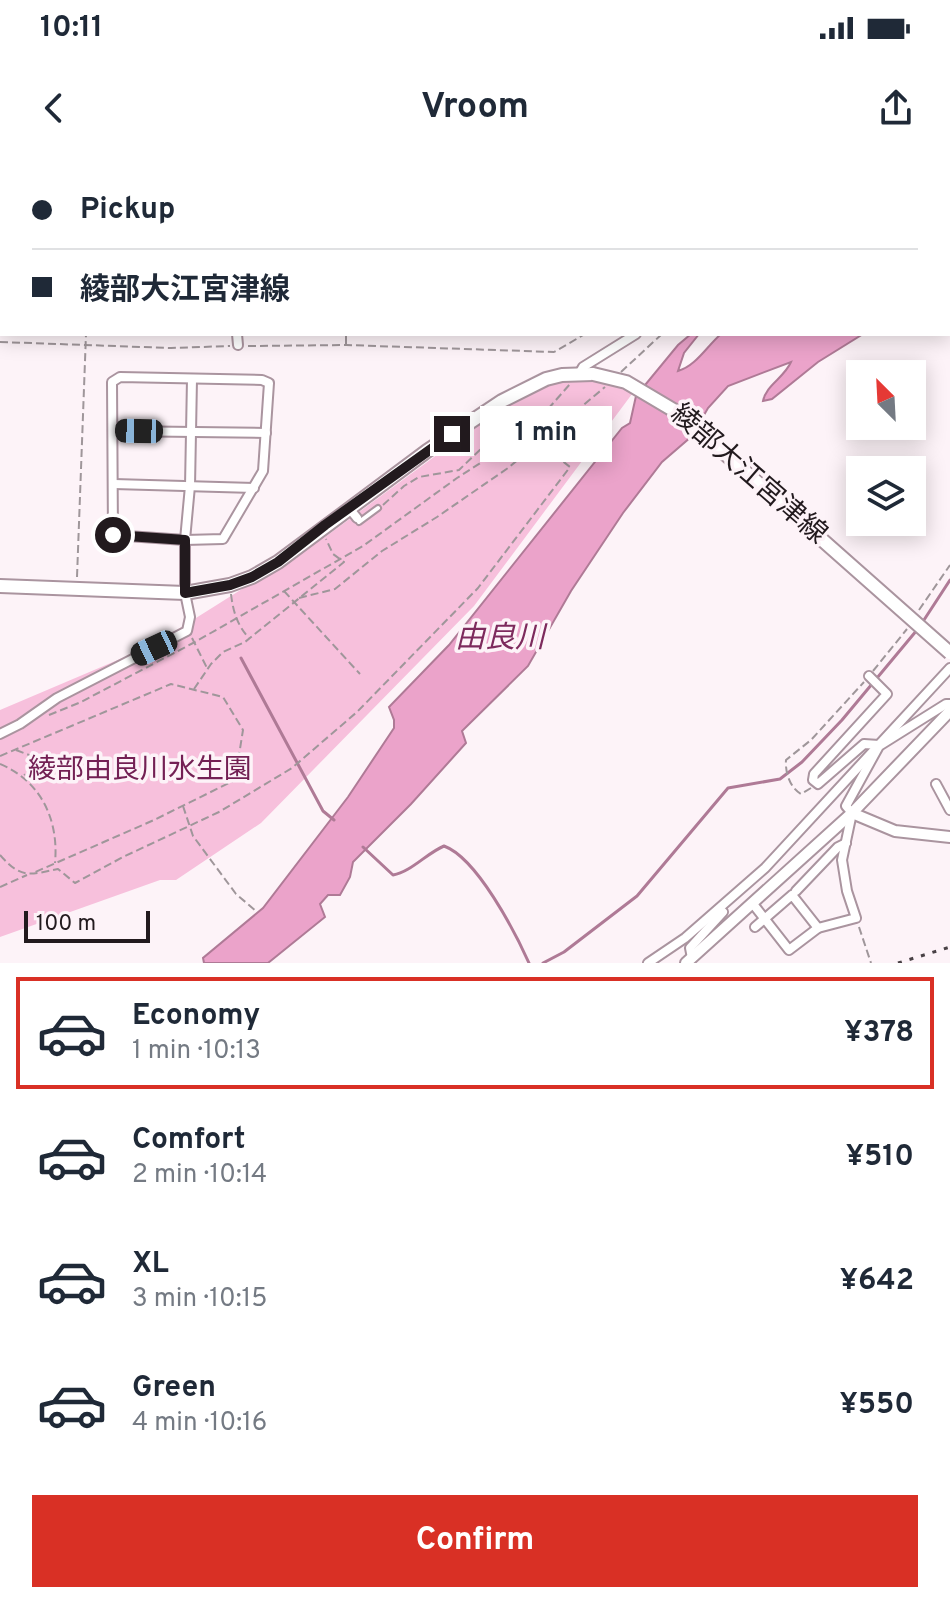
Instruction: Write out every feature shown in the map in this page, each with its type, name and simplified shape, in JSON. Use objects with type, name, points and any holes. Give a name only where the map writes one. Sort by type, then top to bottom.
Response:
[{"type":"main road","name":"綾部大江宮津線","points":[[0,586],[185,593],[230,585],[278,562],[325,525],[353,513],[427,451],[523,389],[546,379],[593,374],[626,382],[680,414],[950,653]]},
{"type":"street","points":[[237,336],[238,345]]},
{"type":"street","points":[[579,374],[583,367],[633,336]]},
{"type":"street","points":[[115,378],[267,381],[269,387],[263,471],[226,536],[220,539],[114,537],[113,431],[112,382],[115,378]]},
{"type":"street","points":[[0,734],[57,698],[187,631],[190,617],[185,593],[185,540],[190,486],[192,379]]},
{"type":"street","points":[[113,431],[266,433]]},
{"type":"street","points":[[114,484],[254,488]]},
{"type":"street","points":[[648,963],[685,938],[765,868],[950,668]]},
{"type":"street","points":[[869,676],[887,694],[814,774],[815,783],[818,784],[864,744],[878,745]]},
{"type":"street","points":[[950,704],[878,745],[846,806],[852,813],[895,831],[950,837]]},
{"type":"street","points":[[689,960],[852,813],[950,711]]},
{"type":"street","points":[[936,784],[950,810]]},
{"type":"street","points":[[753,904],[789,950],[818,928],[856,918],[847,891],[842,860],[852,813]]},
{"type":"street","points":[[796,891],[838,847],[846,843]]},
{"type":"street","points":[[808,853],[821,864]]},
{"type":"street","points":[[755,927],[792,895],[818,928]]},
{"type":"street","points":[[689,960],[690,948],[725,909],[722,907]]},
{"type":"lane","points":[[353,513],[359,522],[378,508]]},
{"type":"path","points":[[76,591],[86,336]]},
{"type":"path","points":[[346,336],[346,345]]},
{"type":"path","points":[[0,342],[171,348],[346,345],[554,352],[582,336]]},
{"type":"path","points":[[618,375],[660,336]]},
{"type":"path","points":[[41,718],[81,702],[195,642],[363,546],[457,478],[527,433],[579,374]]},
{"type":"path","points":[[299,598],[335,589],[382,551],[508,468],[607,385]]},
{"type":"path","points":[[378,508],[419,477],[459,470],[484,446],[496,429],[508,422],[534,426]]},
{"type":"path","points":[[0,855],[12,868],[26,875],[58,869],[75,883],[219,812],[292,768],[357,712],[478,588],[570,467],[527,433]]},
{"type":"path","points":[[194,690],[223,652],[249,638],[344,562],[333,554],[325,537],[325,525]]},
{"type":"path","points":[[915,616],[950,565]]},
{"type":"path","points":[[230,585],[236,618],[240,629],[249,638]]},
{"type":"path","points":[[284,590],[360,674]]},
{"type":"path","points":[[815,783],[801,794],[795,791],[785,770],[786,760],[811,740],[907,629]]},
{"type":"path","points":[[187,631],[208,669]]},
{"type":"path","points":[[0,756],[171,684],[223,697],[243,730],[235,780],[0,887]]},
{"type":"path","points":[[15,750],[29,755],[32,764],[30,771],[23,776]]},
{"type":"path","points":[[0,764],[23,776],[51,816],[56,833],[55,863]]},
{"type":"path","points":[[183,806],[193,836],[236,894],[256,911]]},
{"type":"path","points":[[856,918],[871,963]]},
{"type":"green space","name":"綾部由良川水生園","points":[[572,379],[606,380],[635,390],[474,606],[261,823],[176,880],[160,880],[0,937],[0,710],[153,645],[325,537],[510,404],[540,388]]},
{"type":"water","name":"由良川","points":[[689,336],[697,336],[684,353],[678,371],[696,360],[719,336],[860,336],[818,362],[772,399],[763,401],[791,362],[728,386],[708,408],[692,436],[662,462],[623,513],[571,591],[528,666],[462,731],[466,743],[353,862],[350,877],[340,895],[328,895],[320,904],[325,917],[268,963],[204,963],[203,958],[263,908],[348,797],[394,728],[389,707],[449,645],[622,428],[630,423],[636,396]]},
{"type":"waterway","points":[[922,623],[950,580]]},
{"type":"waterway","points":[[543,963],[564,952],[637,896],[728,788],[780,779],[802,762],[842,720],[917,630]]},
{"type":"waterway","points":[[241,658],[323,811],[334,820]]},
{"type":"waterway","points":[[363,847],[393,875],[444,846],[457,853],[494,897],[529,963]]},
{"type":"railway","points":[[898,963],[950,947]]},
{"type":"route","points":[[113,535],[185,540],[185,593],[230,585],[278,562],[452,434]]}]
